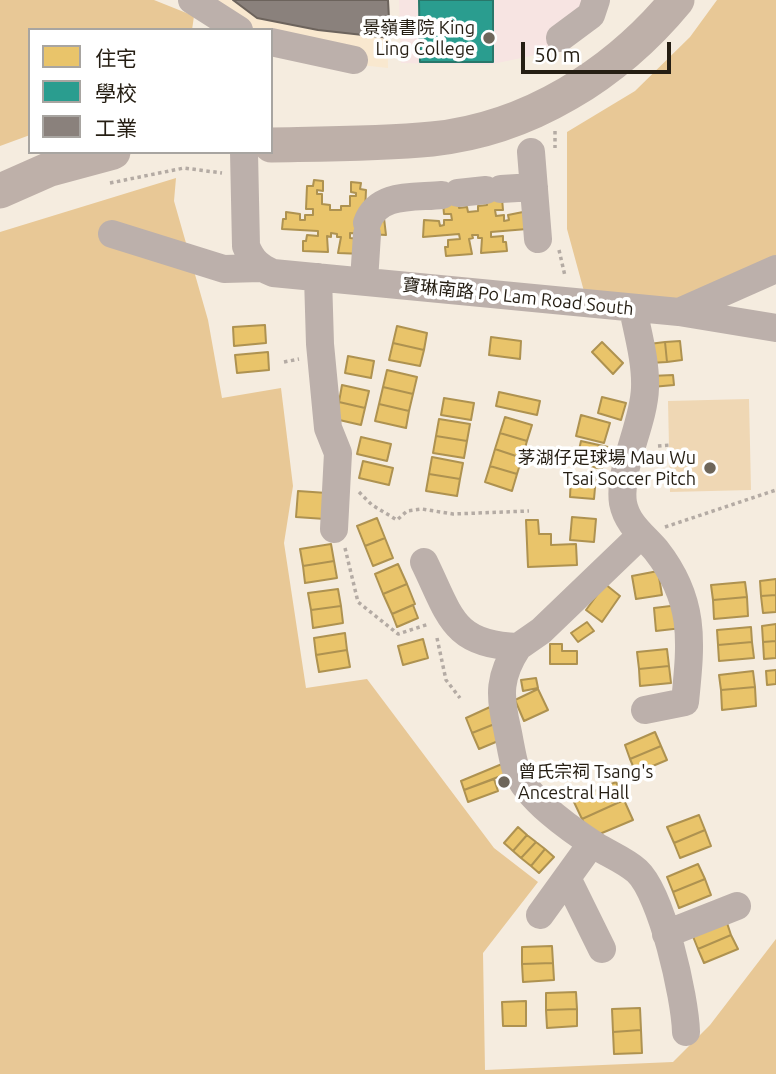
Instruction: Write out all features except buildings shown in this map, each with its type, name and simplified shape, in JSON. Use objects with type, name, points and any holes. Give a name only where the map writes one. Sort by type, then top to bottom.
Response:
[{"type":"main road","points":[[273,145],[434,139],[484,129],[532,112],[577,89],[618,60],[656,26],[677,0]]},
{"type":"main road","points":[[0,191],[50,169],[110,168]]},
{"type":"street","points":[[192,0],[236,28]]},
{"type":"street","points":[[560,38],[591,15],[596,0]]},
{"type":"street","points":[[273,42],[355,60]]},
{"type":"street","points":[[244,154],[246,246],[251,258],[261,268]]},
{"type":"street","points":[[543,155],[534,187],[548,241]]},
{"type":"street","points":[[364,281],[367,229],[374,211],[389,200],[534,187]]},
{"type":"street","name":"寶琳南路 Po Lam Road South","points":[[112,234],[224,269],[261,268],[274,273],[679,312],[776,328]]},
{"type":"street","points":[[679,312],[776,269]]},
{"type":"street","points":[[318,277],[320,344],[328,428],[356,490]]},
{"type":"street","points":[[633,309],[643,360],[645,388],[640,423],[622,487],[624,505],[630,522],[669,567],[688,614],[691,641],[685,702],[645,710]]},
{"type":"street","points":[[334,528],[338,453]]},
{"type":"street","points":[[641,536],[541,631],[518,648],[503,677],[500,698],[516,770],[525,786],[537,800],[592,843],[636,871],[647,885],[681,982],[686,1010],[686,1032]]},
{"type":"street","points":[[424,562],[442,620],[482,644],[518,648]]},
{"type":"street","points":[[540,915],[592,843]]},
{"type":"street","points":[[567,878],[602,948]]},
{"type":"street","points":[[666,934],[737,906]]},
{"type":"path","points":[[543,155],[555,124]]},
{"type":"path","points":[[110,168],[184,168],[222,172],[231,182]]},
{"type":"path","points":[[548,241],[570,303]]},
{"type":"path","points":[[641,536],[776,489]]},
{"type":"path","points":[[356,490],[372,505],[397,520],[407,511],[422,509],[453,514],[528,511]]},
{"type":"path","points":[[334,528],[341,530],[358,602],[398,634],[442,620],[446,680],[460,698]]},
{"type":"shaded area","points":[[0,0],[154,0],[194,16],[192,28],[28,28],[28,136],[0,146]]},
{"type":"shaded area","points":[[187,0],[387,0],[388,68],[273,55],[273,28],[223,28]]},
{"type":"shaded area","name":"景嶺書院 King Ling College","points":[[399,0],[583,0],[564,49],[488,65],[401,63]]},
{"type":"shaded area","points":[[717,0],[776,0],[776,257],[674,302],[585,295],[567,229],[567,132],[635,91],[690,37]]},
{"type":"shaded area","points":[[176,178],[174,201],[208,320],[222,398],[281,388],[293,486],[284,543],[306,688],[367,679],[494,848],[538,882],[483,953],[485,1070],[673,1062],[710,1025],[776,939],[776,1074],[0,1074],[0,232]]},
{"type":"shaded area","name":"茅湖仔足球場 Mau Wu Tsai Soccer Pitch","points":[[749,399],[751,490],[670,492],[668,401]]},
{"type":"place","name":"景嶺書院 King Ling College","points":[[489,38]]},
{"type":"place","name":"茅湖仔足球場 Mau Wu Tsai Soccer Pitch","points":[[710,468]]},
{"type":"place","name":"曾氏宗祠 Tsang's Ancestral Hall","points":[[504,782]]}]
